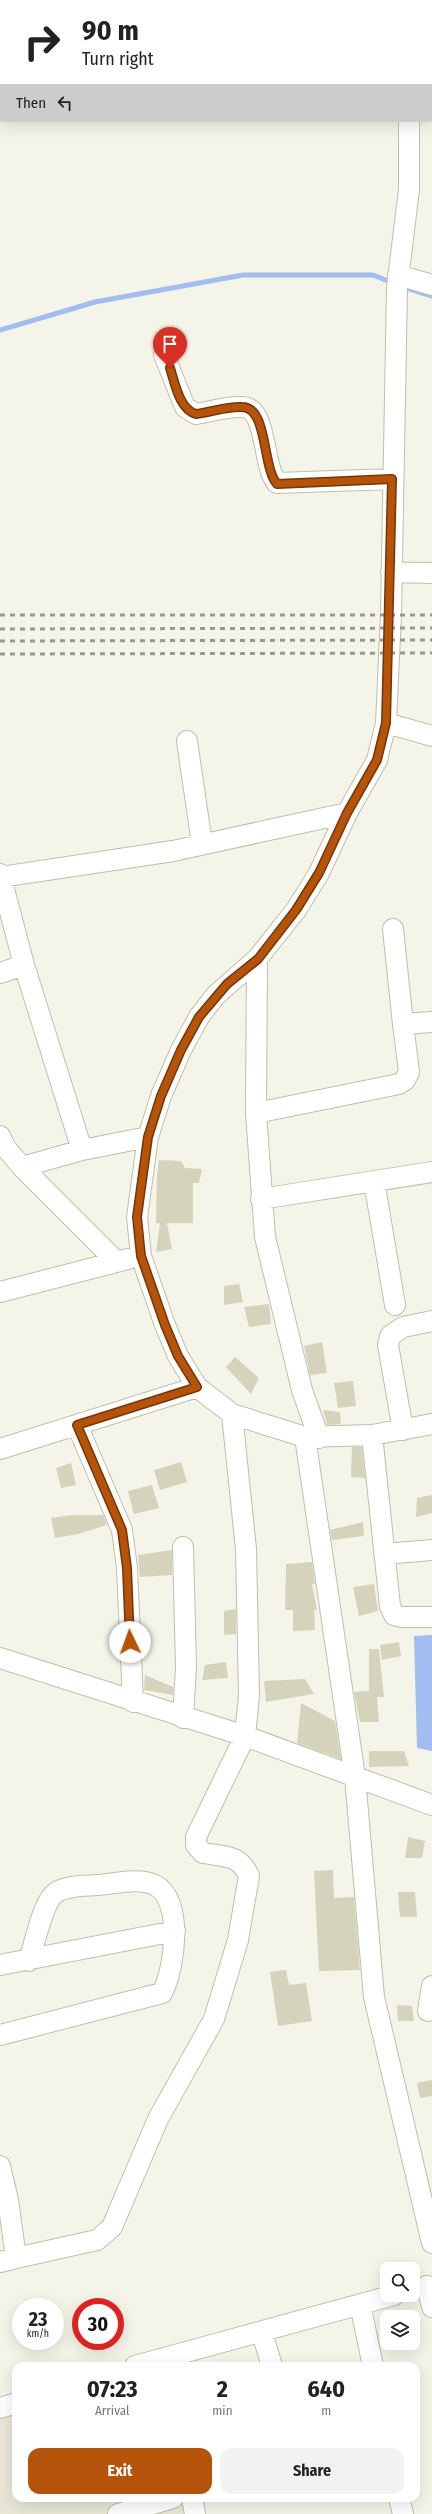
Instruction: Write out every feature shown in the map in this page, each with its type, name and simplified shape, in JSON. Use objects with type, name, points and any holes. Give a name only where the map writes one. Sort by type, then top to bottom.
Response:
[{"type":"street","points":[[409,122],[409,190],[398,281],[386,723],[377,760],[347,813],[319,873],[296,910],[258,959],[227,984],[199,1017],[181,1050],[161,1096],[148,1137],[137,1217],[141,1256],[165,1325],[178,1356],[197,1387],[232,1414],[312,1438],[372,1435],[432,1424]]},
{"type":"street","points":[[398,281],[432,285]]},
{"type":"street","points":[[164,355],[185,407],[190,412],[196,414],[243,406],[254,412],[260,421],[270,472],[277,484],[392,479]]},
{"type":"street","points":[[391,572],[432,573]]},
{"type":"street","points":[[386,723],[432,736]]},
{"type":"street","points":[[187,741],[202,844]]},
{"type":"street","points":[[82,1150],[24,965],[0,876],[142,856],[347,813]]},
{"type":"street","points":[[256,1113],[399,1084],[405,1080],[409,1072],[393,929]]},
{"type":"street","points":[[258,959],[256,1113],[261,1199],[265,1237],[312,1438],[355,1777],[374,1997],[432,2243]]},
{"type":"street","points":[[0,973],[24,965]]},
{"type":"street","points":[[403,1024],[432,1022]]},
{"type":"street","points":[[0,1136],[5,1147],[22,1167],[117,1262]]},
{"type":"street","points":[[22,1167],[82,1150],[148,1137]]},
{"type":"street","points":[[261,1199],[432,1172]]},
{"type":"street","points":[[374,1181],[395,1305]]},
{"type":"street","points":[[0,1292],[141,1256]]},
{"type":"street","points":[[403,1430],[388,1345],[390,1336],[403,1327],[432,1321]]},
{"type":"street","points":[[0,1449],[197,1387]]},
{"type":"street","points":[[0,2166],[8,2260],[97,2240],[112,2227],[158,2119],[214,2019],[238,1940],[249,1876],[244,1865],[236,1859],[199,1851],[196,1838],[245,1736],[249,1695],[246,1549],[232,1414]]},
{"type":"street","points":[[77,1425],[122,1530],[127,1568],[133,1702]]},
{"type":"street","points":[[372,1435],[390,1606],[394,1615],[402,1617],[432,1617]]},
{"type":"street","points":[[182,1547],[186,1667],[183,1718]]},
{"type":"street","points":[[384,1554],[432,1550]]},
{"type":"street","points":[[0,1658],[183,1718],[245,1736],[432,1805]]},
{"type":"street","points":[[0,2035],[162,1993],[170,1973],[175,1931],[169,1900],[154,1885],[139,1882],[76,1886],[53,1895],[46,1908],[29,1961]]},
{"type":"street","points":[[0,1965],[29,1961],[175,1931]]},
{"type":"street","points":[[428,2011],[432,1986]]},
{"type":"street","points":[[424,2287],[432,2307]]},
{"type":"street","points":[[168,2361],[380,2299]]},
{"type":"street","points":[[360,2304],[371,2362]]},
{"type":"street","points":[[262,2333],[271,2362]]},
{"type":"street","points":[[0,2408],[12,2404]]},
{"type":"street","points":[[118,2514],[159,2502]]},
{"type":"street","points":[[193,2502],[195,2514]]},
{"type":"street","points":[[400,2502],[403,2514]]},
{"type":"shaded area","points":[[12,2415],[12,2502],[188,2502],[189,2514],[0,2514],[0,2418]]},
{"type":"water","points":[[432,1635],[432,1751],[417,1748],[414,1636]]},
{"type":"building","points":[[159,1160],[181,1161],[185,1168],[202,1169],[199,1183],[193,1183],[193,1223],[167,1223],[172,1249],[156,1252],[160,1223],[156,1223],[157,1175]]},
{"type":"building","points":[[239,1284],[243,1302],[224,1305],[224,1286]]},
{"type":"building","points":[[269,1304],[271,1324],[249,1327],[244,1307]]},
{"type":"building","points":[[322,1342],[327,1373],[310,1375],[304,1346]]},
{"type":"building","points":[[235,1357],[259,1378],[251,1394],[226,1367]]},
{"type":"building","points":[[353,1381],[356,1406],[338,1408],[334,1383]]},
{"type":"building","points":[[323,1410],[340,1412],[341,1424],[327,1425]]},
{"type":"building","points":[[352,1447],[362,1447],[365,1478],[351,1477]]},
{"type":"building","points":[[181,1462],[187,1482],[160,1490],[154,1470]]},
{"type":"building","points":[[71,1463],[76,1485],[61,1488],[56,1468]]},
{"type":"building","points":[[152,1485],[159,1508],[134,1514],[128,1491]]},
{"type":"building","points":[[432,1495],[432,1513],[416,1517],[417,1498]]},
{"type":"building","points":[[72,1515],[103,1515],[107,1525],[78,1534],[55,1538],[51,1518]]},
{"type":"building","points":[[363,1522],[364,1536],[332,1540],[330,1530]]},
{"type":"building","points":[[172,1550],[172,1575],[140,1577],[138,1555]]},
{"type":"building","points":[[312,1562],[315,1584],[312,1584],[317,1610],[314,1610],[315,1630],[293,1631],[293,1610],[285,1610],[286,1564]]},
{"type":"building","points":[[374,1584],[378,1611],[359,1616],[353,1587]]},
{"type":"building","points":[[236,1609],[236,1634],[224,1635],[224,1611]]},
{"type":"building","points":[[399,1642],[401,1656],[382,1660],[380,1645]]},
{"type":"building","points":[[369,1649],[379,1649],[384,1697],[377,1697],[379,1722],[360,1722],[354,1692],[369,1691]]},
{"type":"building","points":[[226,1662],[228,1678],[202,1680],[205,1665]]},
{"type":"building","points":[[145,1675],[173,1687],[173,1695],[144,1690]]},
{"type":"building","points":[[305,1679],[314,1694],[266,1702],[264,1681]]},
{"type":"building","points":[[301,1703],[335,1721],[341,1759],[297,1743]]},
{"type":"building","points":[[369,1751],[404,1751],[409,1766],[369,1767]]},
{"type":"building","points":[[408,1837],[425,1841],[422,1858],[405,1858]]},
{"type":"building","points":[[333,1870],[334,1898],[354,1897],[360,1970],[319,1971],[314,1871]]},
{"type":"building","points":[[398,1892],[415,1892],[417,1917],[400,1917]]},
{"type":"building","points":[[286,1970],[289,1985],[306,1983],[312,2021],[278,2026],[270,1972]]},
{"type":"building","points":[[397,2005],[412,2006],[414,2021],[398,2021]]},
{"type":"building","points":[[432,2080],[432,2096],[420,2098],[417,2083]]},
{"type":"waterway","points":[[0,330],[95,302],[243,275],[373,275],[393,283]]},
{"type":"waterway","points":[[410,289],[432,296]]},
{"type":"railway","points":[[0,615],[432,615]]},
{"type":"railway","points":[[0,629],[432,628]]},
{"type":"railway","points":[[0,641],[432,640]]},
{"type":"railway","points":[[0,654],[432,653]]},
{"type":"route","points":[[130,1642],[127,1568],[122,1530],[77,1425],[116,1411],[197,1387],[178,1356],[165,1325],[141,1256],[137,1217],[148,1137],[161,1096],[181,1050],[199,1017],[215,996],[227,984],[258,959],[296,910],[319,873],[347,813],[377,760],[386,723],[390,615],[392,479],[285,485],[277,484],[270,472],[260,421],[254,412],[243,406],[196,414],[190,412],[185,407],[170,368]]}]
